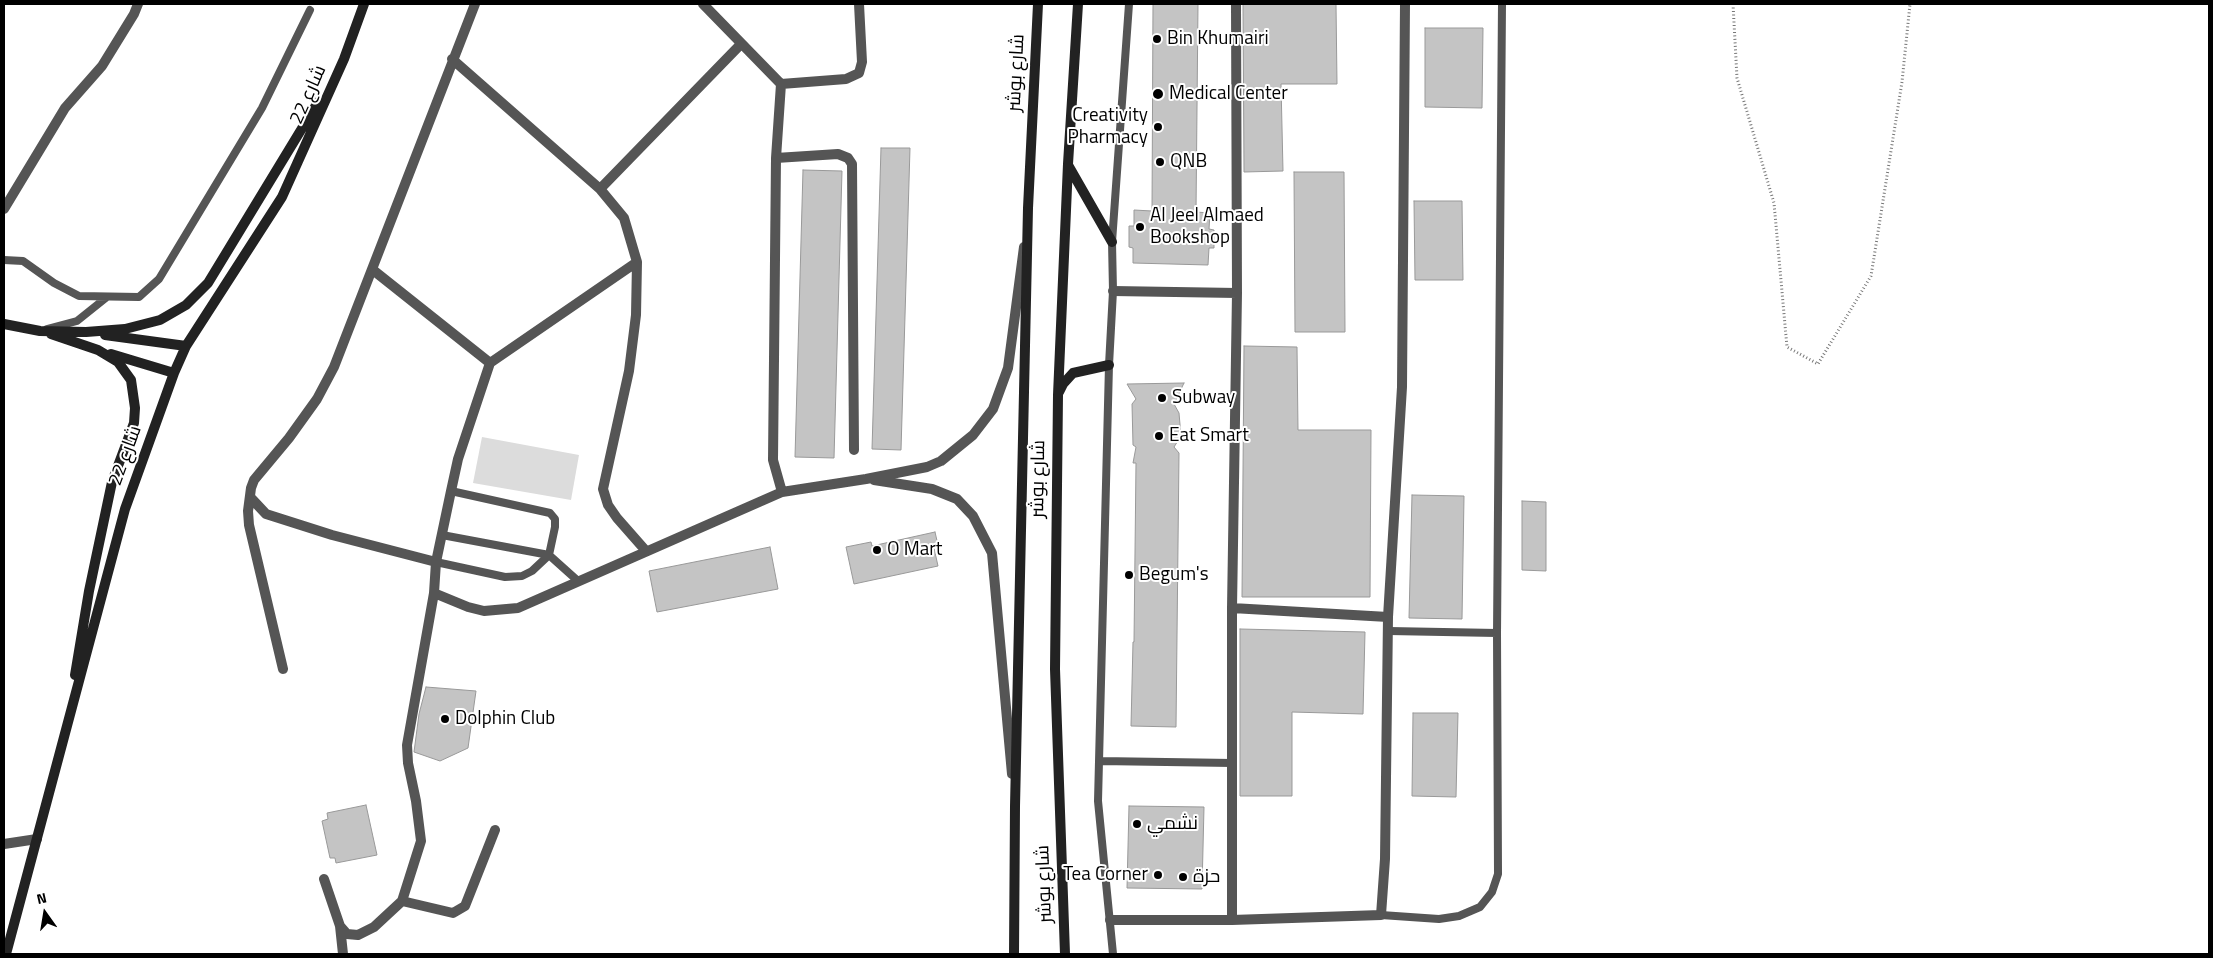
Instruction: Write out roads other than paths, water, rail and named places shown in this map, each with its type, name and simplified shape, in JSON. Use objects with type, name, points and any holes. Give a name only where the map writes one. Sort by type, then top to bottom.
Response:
[{"type":"street","points":[[4,209],[65,108],[102,66],[134,14],[138,4]]},
{"type":"street","name":"شارع 22","points":[[6,954],[125,509],[174,373],[186,346],[282,197],[344,59],[364,4]]},
{"type":"street","points":[[283,670],[249,525],[248,511],[251,488],[254,480],[289,438],[317,399],[334,367],[373,270],[452,59],[475,4]]},
{"type":"street","points":[[703,4],[780,84],[776,158],[773,460],[782,492]]},
{"type":"street","points":[[780,84],[846,79],[859,73],[862,62],[859,4]]},
{"type":"street","name":"شارع بوشر","points":[[1014,954],[1015,806],[1028,208],[1038,4]]},
{"type":"street","name":"شارع بوشر","points":[[1065,954],[1054,669],[1058,395],[1068,164],[1078,4]]},
{"type":"street","points":[[1232,920],[1232,608],[1237,293],[1236,4]]},
{"type":"street","points":[[1110,920],[1232,920],[1381,915],[1385,859],[1388,617],[1402,386],[1405,4]]},
{"type":"street","points":[[600,188],[741,44]]},
{"type":"street","points":[[40,331],[86,332],[124,329],[160,320],[173,314],[198,296],[208,284],[270,184],[344,59]]},
{"type":"street","points":[[452,59],[600,188],[624,218],[637,262],[636,315],[629,371],[603,489],[608,505],[616,518],[646,551]]},
{"type":"street","points":[[776,158],[838,154],[848,158],[852,164],[854,450]]},
{"type":"street","points":[[1068,164],[1112,242]]},
{"type":"street","points":[[434,593],[468,607],[484,611],[518,608],[782,492],[866,479],[926,467],[942,461],[973,435],[993,409],[1008,368],[1028,208]]},
{"type":"street","points":[[340,926],[347,934],[358,935],[374,927],[402,901],[421,841],[416,801],[408,763],[407,745],[434,593],[436,562],[458,458],[490,363],[637,262]]},
{"type":"street","points":[[373,270],[490,363]]},
{"type":"street","points":[[1114,291],[1237,293]]},
{"type":"street","points":[[4,324],[40,331],[174,373]]},
{"type":"street","points":[[86,332],[186,346]]},
{"type":"street","points":[[65,732],[88,591],[101,530],[112,482],[134,423],[135,415],[134,391],[131,380],[118,362],[98,350]]},
{"type":"street","points":[[1058,395],[1063,384],[1073,374],[1109,365]]},
{"type":"street","points":[[866,479],[932,489],[957,499],[973,516],[992,553],[1015,806]]},
{"type":"street","points":[[251,498],[266,514],[332,535],[436,562]]},
{"type":"street","points":[[1232,608],[1388,617]]},
{"type":"street","points":[[402,901],[453,913],[465,906],[495,830]]},
{"type":"street","points":[[4,844],[37,840]]},
{"type":"street","points":[[324,879],[340,926],[343,954]]},
{"type":"lane","points":[[1114,954],[1098,801],[1109,365],[1114,291],[1112,242],[1129,4]]},
{"type":"lane","points":[[1381,915],[1439,919],[1459,916],[1480,907],[1492,892],[1498,874],[1497,633],[1502,4]]},
{"type":"lane","points":[[4,260],[23,261],[79,296],[139,297],[159,280],[262,108],[310,10]]},
{"type":"lane","points":[[40,331],[77,321],[107,297]]},
{"type":"lane","points":[[436,562],[505,577],[522,576],[532,571],[549,555],[555,527],[555,518],[550,513],[451,491]]},
{"type":"lane","points":[[442,536],[549,555],[578,581]]},
{"type":"lane","points":[[1389,631],[1497,633]]},
{"type":"lane","points":[[1100,761],[1232,763]]},
{"type":"place","name":"Bin Khumairi","points":[[1157,39]]},
{"type":"place","name":"Medical Center","points":[[1158,94]]},
{"type":"place","name":"Creativity Pharmacy","points":[[1158,127]]},
{"type":"place","name":"QNB","points":[[1160,162]]},
{"type":"place","name":"Al Jeel Almaed Bookshop","points":[[1140,227]]},
{"type":"place","name":"Subway","points":[[1162,398]]},
{"type":"place","name":"Eat Smart","points":[[1159,436]]},
{"type":"place","name":"O Mart","points":[[877,550]]},
{"type":"place","name":"Begum's","points":[[1129,575]]},
{"type":"place","name":"Dolphin Club","points":[[445,719]]},
{"type":"place","name":"نشمي","points":[[1137,824]]},
{"type":"place","name":"Tea Corner","points":[[1158,875]]},
{"type":"place","name":"حزة","points":[[1183,877]]}]
